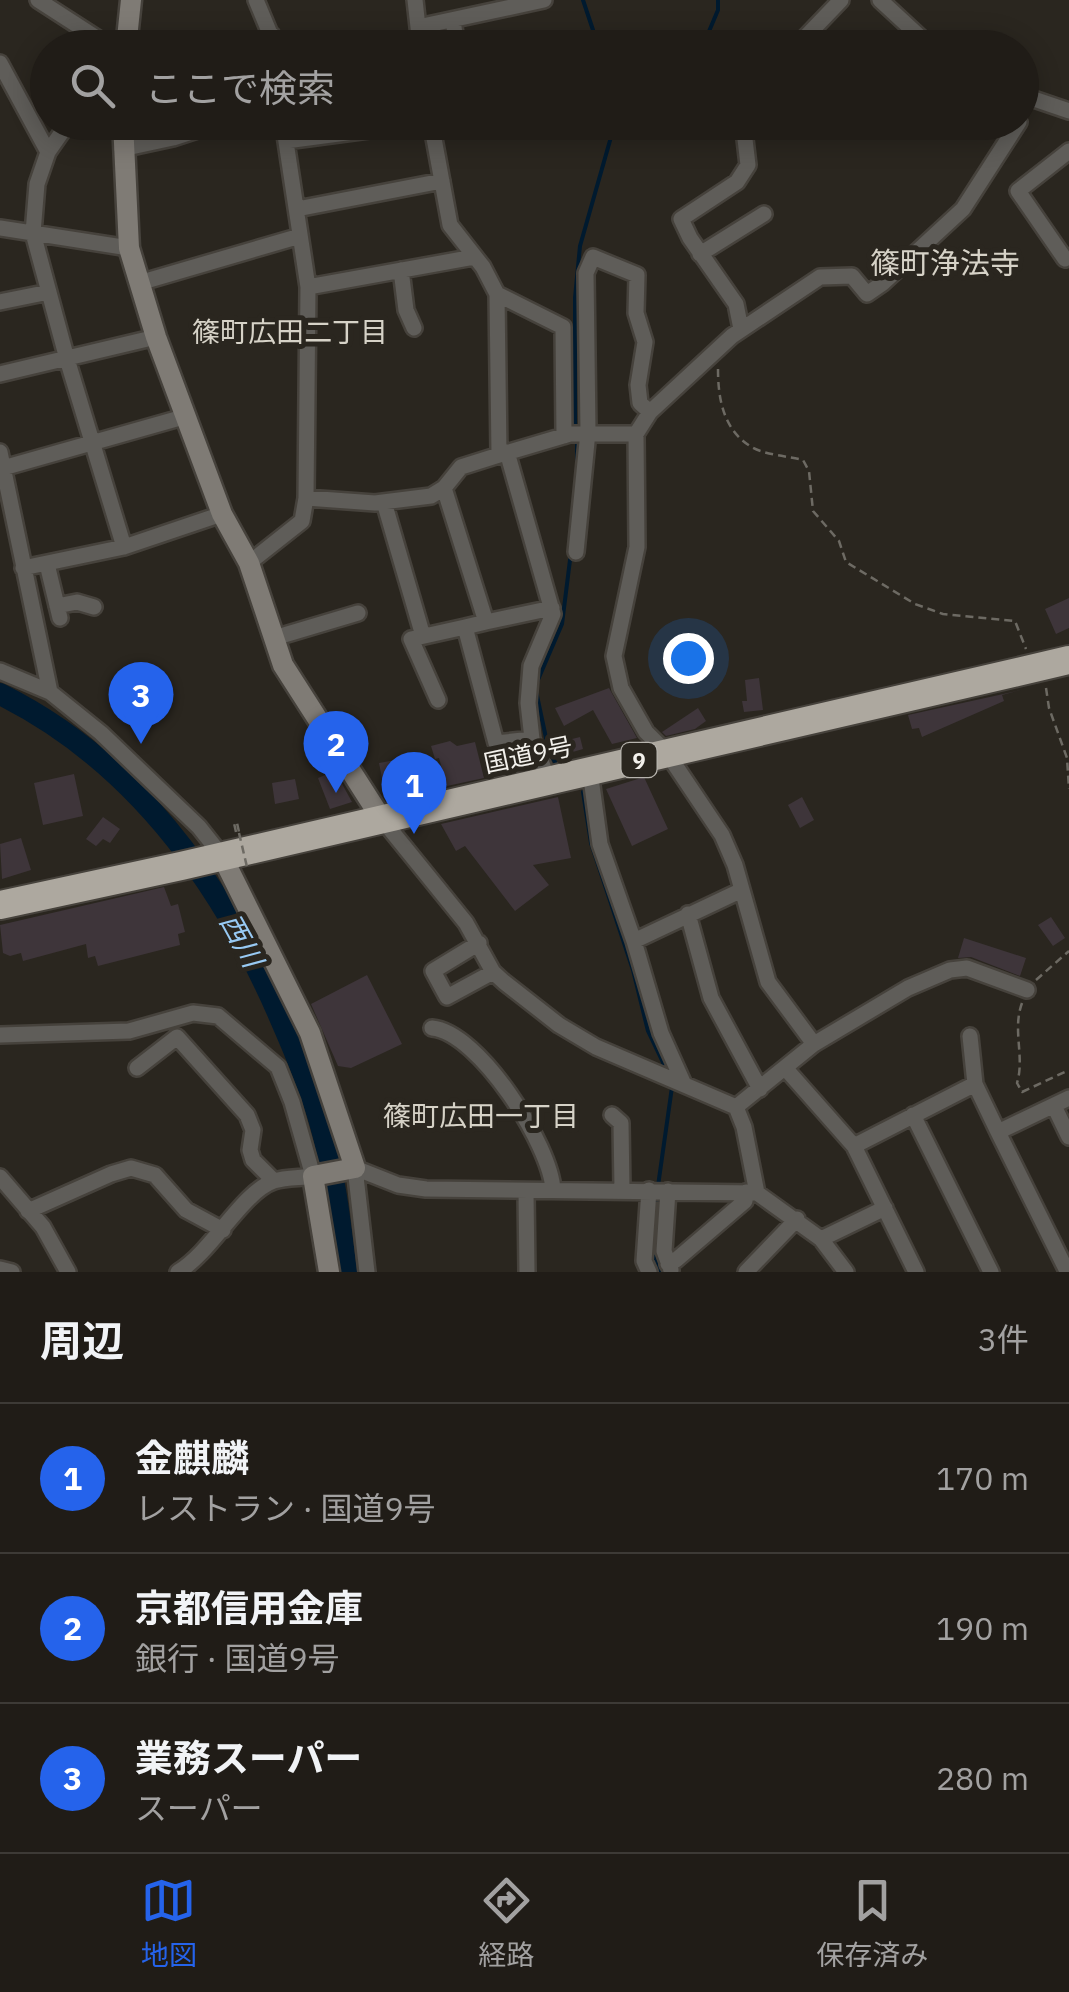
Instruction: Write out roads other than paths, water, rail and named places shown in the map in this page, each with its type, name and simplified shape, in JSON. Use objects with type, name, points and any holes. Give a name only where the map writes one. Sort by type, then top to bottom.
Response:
[{"type":"highway","name":"国道9号","points":[[0,905],[1069,660]]},
{"type":"street","points":[[38,0],[84,30]]},
{"type":"street","points":[[126,30],[132,0]]},
{"type":"street","points":[[256,0],[269,30]]},
{"type":"street","points":[[415,0],[418,30]]},
{"type":"street","points":[[418,27],[452,20],[478,7],[544,0]]},
{"type":"street","points":[[812,30],[841,0]]},
{"type":"street","points":[[880,0],[912,30]]},
{"type":"street","points":[[452,20],[454,30]]},
{"type":"street","points":[[0,63],[30,119]]},
{"type":"street","points":[[1039,101],[1069,111]]},
{"type":"street","points":[[42,140],[48,152]]},
{"type":"street","points":[[56,140],[37,184],[33,233],[124,547]]},
{"type":"street","points":[[122,140],[129,248],[156,337],[222,514],[249,563],[283,665],[381,818],[434,881],[479,943],[493,972],[558,1024],[596,1047],[736,1106],[744,1128],[752,1193],[670,1268]]},
{"type":"street","points":[[122,149],[164,140]]},
{"type":"street","points":[[249,563],[302,522],[306,498],[308,287],[286,140]]},
{"type":"street","points":[[434,140],[450,224],[483,267],[497,294],[503,453],[553,614],[530,666],[528,703],[532,739],[549,781]]},
{"type":"street","points":[[741,329],[736,304],[700,254],[681,219],[737,182],[748,166],[746,140]]},
{"type":"street","points":[[814,1044],[768,982],[722,836],[666,753],[646,732],[621,688],[614,656],[637,547],[636,434],[650,412],[741,329],[820,276],[852,276],[867,294],[883,283],[963,209],[1008,140]]},
{"type":"street","points":[[1065,260],[1018,191],[1069,151]]},
{"type":"street","points":[[297,209],[442,181]]},
{"type":"street","points":[[700,254],[764,214]]},
{"type":"street","points":[[0,228],[129,248]]},
{"type":"street","points":[[140,283],[300,236]]},
{"type":"street","points":[[308,287],[474,257]]},
{"type":"street","points":[[576,552],[588,432],[586,274],[593,257],[637,275],[636,313],[644,342],[638,385],[640,403],[650,412]]},
{"type":"street","points":[[401,270],[406,310],[414,328]]},
{"type":"street","points":[[0,302],[49,292]]},
{"type":"street","points":[[497,294],[563,327],[564,436]]},
{"type":"street","points":[[0,374],[156,337]]},
{"type":"street","points":[[50,692],[2,460],[91,443],[186,416]]},
{"type":"street","points":[[306,498],[384,502],[431,496],[444,488],[461,467],[503,453],[588,432],[636,434]]},
{"type":"street","points":[[444,488],[486,622]]},
{"type":"street","points":[[384,502],[423,636]]},
{"type":"street","points":[[23,568],[124,547],[222,514]]},
{"type":"street","points":[[48,564],[59,612],[77,602],[94,607]]},
{"type":"street","points":[[438,700],[410,639],[552,608]]},
{"type":"street","points":[[274,638],[358,613]]},
{"type":"street","points":[[465,627],[496,743],[532,739]]},
{"type":"street","points":[[0,671],[50,692],[101,734],[229,854],[310,1032],[351,1168],[367,1272]]},
{"type":"street","points":[[590,772],[600,844],[661,1033],[684,1082]]},
{"type":"street","points":[[634,940],[742,890]]},
{"type":"street","points":[[688,914],[711,998],[760,1089]]},
{"type":"street","points":[[479,943],[434,972],[447,997],[493,972]]},
{"type":"street","points":[[736,1106],[814,1044],[908,988],[950,970],[966,968],[1027,990]]},
{"type":"street","points":[[0,1035],[129,1031],[193,1013],[218,1016],[278,1067],[317,1175],[328,1272]]},
{"type":"street","points":[[432,1028],[443,1029],[488,1064],[546,1155],[553,1190]]},
{"type":"street","points":[[970,1036],[975,1084],[1065,1270]]},
{"type":"street","points":[[137,1068],[177,1037],[246,1115],[254,1130],[250,1150],[253,1160],[274,1181]]},
{"type":"street","points":[[786,1069],[854,1146],[916,1272]]},
{"type":"street","points":[[854,1146],[975,1084]]},
{"type":"street","points":[[998,1132],[1062,1102],[1069,1137]]},
{"type":"street","points":[[612,1115],[622,1124],[622,1190]]},
{"type":"street","points":[[913,1115],[991,1272]]},
{"type":"street","points":[[28,1211],[132,1168],[155,1175],[186,1210],[223,1230]]},
{"type":"street","points":[[178,1272],[195,1262],[256,1192],[274,1181],[351,1168],[398,1185],[426,1190],[752,1193],[820,1239],[846,1272]]},
{"type":"street","points":[[0,1177],[43,1227],[68,1272]]},
{"type":"street","points":[[648,1272],[644,1261],[649,1190]]},
{"type":"street","points":[[668,1191],[664,1251],[670,1268]]},
{"type":"street","points":[[526,1192],[527,1272]]},
{"type":"street","points":[[820,1239],[885,1208]]},
{"type":"street","points":[[746,1272],[796,1220]]},
{"type":"street","points":[[0,1269],[12,1272]]},
{"type":"waterway","points":[[583,0],[593,30]]},
{"type":"waterway","points":[[710,30],[718,0]]},
{"type":"waterway","points":[[575,428],[575,298],[580,246],[610,140]]},
{"type":"waterway","points":[[577,437],[577,473]]},
{"type":"waterway","points":[[537,682],[562,624],[571,552]]},
{"type":"waterway","points":[[536,691],[549,752],[555,762]]},
{"type":"waterway","name":"西川","points":[[0,694],[48,721],[92,753],[131,790],[168,829],[230,918],[279,1015],[316,1108],[333,1178],[346,1272]]},
{"type":"waterway","points":[[583,792],[591,843],[633,970],[648,1031],[668,1073]]},
{"type":"waterway","points":[[658,1186],[672,1087]]},
{"type":"waterway","points":[[657,1195],[653,1255],[659,1272]]},
{"type":"place","name":"業務スーパー","points":[[141,744]]},
{"type":"place","name":"京都信用金庫","points":[[336,793]]},
{"type":"place","name":"金麒麟","points":[[414,834]]},
{"type":"district","name":"篠町浄法寺","points":[[945,262]]},
{"type":"district","name":"篠町広田二丁目","points":[[290,331]]},
{"type":"district","name":"篠町広田一丁目","points":[[481,1115]]}]
